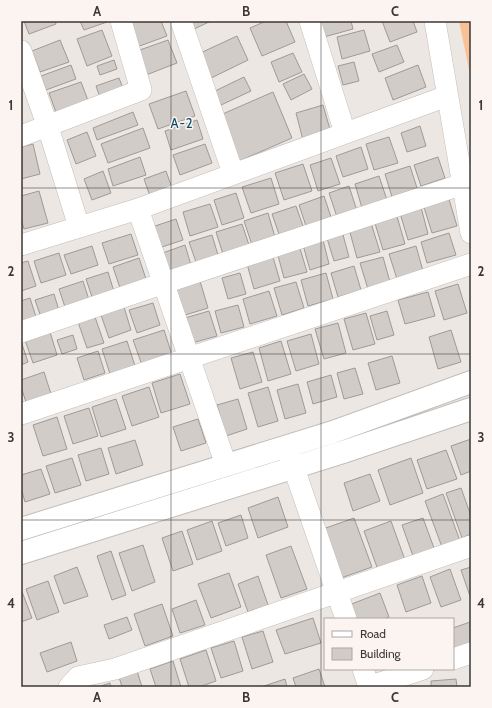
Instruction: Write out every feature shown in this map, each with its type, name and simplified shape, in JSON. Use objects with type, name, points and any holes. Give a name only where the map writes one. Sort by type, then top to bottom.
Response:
[{"type":"main road","points":[[21,528],[333,432],[471,382]]},
{"type":"main road","points":[[21,553],[294,468],[471,409]]},
{"type":"street","points":[[21,136],[48,127],[141,90],[120,21]]},
{"type":"street","points":[[181,21],[233,173]]},
{"type":"street","points":[[310,21],[345,133]]},
{"type":"street","points":[[435,21],[471,233]]},
{"type":"street","points":[[21,51],[48,127],[79,227]]},
{"type":"street","points":[[21,245],[138,209],[447,96]]},
{"type":"street","points":[[21,332],[463,184]]},
{"type":"street","points":[[138,209],[188,358],[226,464]]},
{"type":"street","points":[[21,414],[471,264]]},
{"type":"street","points":[[286,447],[346,618]]},
{"type":"street","points":[[69,687],[78,677],[115,669],[471,546]]},
{"type":"street","points":[[454,659],[471,653]]},
{"type":"street","points":[[367,682],[419,670]]},
{"type":"shaded area","points":[[459,21],[471,21],[471,79]]},
{"type":"building","points":[[24,21],[55,21],[56,24],[29,34]]},
{"type":"building","points":[[80,21],[106,21],[107,22],[84,30]]},
{"type":"building","points":[[127,21],[161,21],[167,36],[137,47]]},
{"type":"building","points":[[189,21],[211,21],[192,30]]},
{"type":"building","points":[[266,21],[286,21],[295,42],[262,56],[250,28]]},
{"type":"building","points":[[320,21],[351,21],[353,29],[324,37]]},
{"type":"building","points":[[382,21],[413,21],[417,32],[390,42]]},
{"type":"building","points":[[102,30],[112,56],[87,66],[77,39]]},
{"type":"building","points":[[364,30],[370,51],[342,59],[337,37]]},
{"type":"building","points":[[237,36],[248,60],[207,80],[196,55]]},
{"type":"building","points":[[60,40],[69,62],[40,72],[32,51]]},
{"type":"building","points":[[168,40],[177,63],[146,75],[137,51]]},
{"type":"building","points":[[397,45],[404,62],[379,72],[372,54]]},
{"type":"building","points":[[293,53],[302,72],[279,82],[271,62]]},
{"type":"building","points":[[114,60],[117,69],[100,75],[97,66]]},
{"type":"building","points":[[354,62],[359,81],[343,85],[338,66]]},
{"type":"building","points":[[71,65],[76,79],[46,90],[41,76]]},
{"type":"building","points":[[418,65],[426,87],[393,100],[385,78]]},
{"type":"building","points":[[304,74],[312,89],[291,100],[283,84]]},
{"type":"building","points":[[244,77],[251,91],[221,105],[215,91]]},
{"type":"building","points":[[119,78],[124,91],[101,100],[96,86]]},
{"type":"building","points":[[81,82],[89,103],[57,115],[49,93]]},
{"type":"building","points":[[186,91],[195,116],[158,129],[149,104]]},
{"type":"building","points":[[273,92],[292,138],[237,162],[218,116]]},
{"type":"building","points":[[323,105],[331,133],[303,140],[296,113]]},
{"type":"building","points":[[133,112],[138,125],[97,140],[93,128]]},
{"type":"building","points":[[197,120],[203,139],[171,150],[165,131]]},
{"type":"building","points":[[420,126],[426,146],[407,152],[401,133]]},
{"type":"building","points":[[143,128],[150,148],[108,163],[101,144]]},
{"type":"building","points":[[87,132],[96,156],[76,164],[67,140]]},
{"type":"building","points":[[389,137],[398,163],[374,170],[366,144]]},
{"type":"building","points":[[33,144],[40,174],[21,179],[21,147]]},
{"type":"building","points":[[205,144],[212,163],[180,175],[173,155]]},
{"type":"building","points":[[361,147],[368,169],[343,177],[336,156]]},
{"type":"building","points":[[140,157],[146,175],[113,186],[108,169]]},
{"type":"building","points":[[438,157],[445,178],[421,186],[414,165]]},
{"type":"building","points":[[331,158],[340,184],[318,191],[310,165]]},
{"type":"building","points":[[303,164],[312,191],[284,200],[275,173]]},
{"type":"building","points":[[410,166],[417,188],[392,197],[385,174]]},
{"type":"building","points":[[103,171],[111,193],[92,200],[84,179]]},
{"type":"building","points":[[166,171],[172,188],[150,196],[144,179]]},
{"type":"building","points":[[379,176],[387,200],[362,208],[355,184]]},
{"type":"building","points":[[271,178],[279,204],[251,213],[242,187]]},
{"type":"building","points":[[349,186],[357,211],[337,217],[329,193]]},
{"type":"building","points":[[39,191],[48,223],[24,229],[21,219],[21,196]]},
{"type":"building","points":[[236,193],[244,218],[222,225],[214,200]]},
{"type":"building","points":[[324,196],[331,217],[306,226],[299,205]]},
{"type":"building","points":[[448,196],[457,226],[432,233],[423,204]]},
{"type":"building","points":[[210,204],[218,227],[190,236],[183,212]]},
{"type":"building","points":[[296,206],[304,229],[280,237],[272,214]]},
{"type":"building","points":[[421,207],[428,234],[408,240],[400,213]]},
{"type":"building","points":[[268,213],[275,237],[252,245],[244,221]]},
{"type":"building","points":[[396,213],[405,244],[383,250],[374,220]]},
{"type":"building","points":[[176,219],[183,240],[156,249],[149,228]]},
{"type":"building","points":[[371,223],[380,252],[357,258],[349,229]]},
{"type":"building","points":[[242,224],[249,245],[223,254],[216,232]]},
{"type":"building","points":[[342,231],[349,257],[334,261],[326,235]]},
{"type":"building","points":[[449,233],[456,255],[427,263],[421,242]]},
{"type":"building","points":[[131,234],[138,255],[109,264],[102,243]]},
{"type":"building","points":[[212,235],[218,255],[196,262],[189,242]]},
{"type":"building","points":[[323,240],[329,264],[310,270],[303,245]]},
{"type":"building","points":[[185,245],[191,265],[166,274],[160,254]]},
{"type":"building","points":[[299,245],[307,272],[284,278],[277,252]]},
{"type":"building","points":[[92,246],[98,265],[71,274],[64,255]]},
{"type":"building","points":[[416,246],[423,271],[397,279],[389,254]]},
{"type":"building","points":[[59,253],[66,275],[41,283],[34,261]]},
{"type":"building","points":[[273,257],[280,281],[254,289],[247,264]]},
{"type":"building","points":[[383,257],[390,282],[368,289],[360,263]]},
{"type":"building","points":[[139,258],[147,282],[121,291],[113,267]]},
{"type":"building","points":[[28,261],[36,286],[21,291],[21,263]]},
{"type":"building","points":[[354,266],[361,290],[338,297],[331,273]]},
{"type":"building","points":[[108,272],[115,295],[94,303],[86,279]]},
{"type":"building","points":[[240,273],[246,294],[228,299],[222,278]]},
{"type":"building","points":[[326,273],[333,299],[308,306],[301,280]]},
{"type":"building","points":[[83,281],[90,303],[66,310],[59,289]]},
{"type":"building","points":[[200,281],[208,308],[182,316],[174,288]]},
{"type":"building","points":[[296,282],[304,308],[282,315],[274,288]]},
{"type":"building","points":[[458,284],[467,313],[444,320],[435,291]]},
{"type":"building","points":[[269,291],[277,316],[250,324],[243,299]]},
{"type":"building","points":[[428,292],[435,316],[405,324],[398,300]]},
{"type":"building","points":[[54,294],[60,314],[42,320],[35,300]]},
{"type":"building","points":[[30,298],[37,320],[21,326],[21,301]]},
{"type":"building","points":[[153,303],[160,325],[137,333],[129,310]]},
{"type":"building","points":[[238,305],[244,327],[221,333],[215,311]]},
{"type":"building","points":[[124,307],[131,330],[109,338],[101,315]]},
{"type":"building","points":[[209,311],[217,336],[192,343],[185,318]]},
{"type":"building","points":[[387,311],[394,335],[377,340],[370,316]]},
{"type":"building","points":[[366,313],[375,344],[353,350],[344,319]]},
{"type":"building","points":[[95,317],[104,343],[87,348],[78,322]]},
{"type":"building","points":[[338,323],[346,353],[324,359],[315,329]]},
{"type":"building","points":[[164,330],[172,355],[142,365],[133,340]]},
{"type":"building","points":[[451,330],[461,362],[438,369],[429,337]]},
{"type":"building","points":[[50,332],[57,355],[33,363],[25,340]]},
{"type":"building","points":[[311,334],[319,364],[296,371],[287,341]]},
{"type":"building","points":[[73,335],[77,349],[62,354],[57,340]]},
{"type":"building","points":[[21,341],[28,362],[21,365]]},
{"type":"building","points":[[127,341],[135,366],[110,374],[102,349]]},
{"type":"building","points":[[281,341],[291,374],[268,381],[259,348]]},
{"type":"building","points":[[98,351],[105,373],[84,380],[77,358]]},
{"type":"building","points":[[253,352],[262,382],[240,389],[231,358]]},
{"type":"building","points":[[392,356],[400,383],[376,390],[368,363]]},
{"type":"building","points":[[355,368],[363,394],[344,399],[337,373]]},
{"type":"building","points":[[44,372],[52,397],[27,405],[21,387],[21,380]]},
{"type":"building","points":[[180,374],[190,404],[161,413],[152,383]]},
{"type":"building","points":[[331,375],[337,397],[313,404],[307,382]]},
{"type":"building","points":[[298,384],[306,413],[285,419],[277,390]]},
{"type":"building","points":[[149,387],[159,417],[132,426],[122,396]]},
{"type":"building","points":[[268,387],[278,421],[258,427],[248,393]]},
{"type":"building","points":[[116,399],[126,429],[101,437],[92,407]]},
{"type":"building","points":[[238,399],[247,429],[226,436],[217,405]]},
{"type":"building","points":[[89,408],[98,436],[73,444],[64,416]]},
{"type":"building","points":[[57,417],[67,449],[43,456],[33,425]]},
{"type":"building","points":[[198,419],[206,443],[181,451],[173,427]]},
{"type":"building","points":[[471,439],[471,471],[461,475],[451,446]]},
{"type":"building","points":[[135,440],[143,465],[116,474],[108,448]]},
{"type":"building","points":[[101,448],[109,474],[86,481],[78,455]]},
{"type":"building","points":[[446,450],[457,479],[427,489],[417,460]]},
{"type":"building","points":[[72,458],[81,485],[55,493],[46,466]]},
{"type":"building","points":[[411,458],[423,493],[390,505],[378,470]]},
{"type":"building","points":[[41,469],[50,494],[25,502],[21,488],[21,475]]},
{"type":"building","points":[[370,474],[380,501],[353,511],[344,483]]},
{"type":"building","points":[[461,488],[471,516],[471,534],[462,538],[446,493]]},
{"type":"building","points":[[443,494],[460,541],[442,547],[425,501]]},
{"type":"building","points":[[278,497],[288,527],[258,538],[248,508]]},
{"type":"building","points":[[241,515],[248,538],[226,546],[218,523]]},
{"type":"building","points":[[354,518],[372,567],[341,578],[323,529]]},
{"type":"building","points":[[423,518],[434,548],[413,556],[402,525]]},
{"type":"building","points":[[212,521],[222,551],[197,560],[187,530]]},
{"type":"building","points":[[391,521],[405,560],[378,570],[364,531]]},
{"type":"building","points":[[182,531],[193,564],[173,571],[162,538]]},
{"type":"building","points":[[143,545],[155,582],[132,591],[119,553]]},
{"type":"building","points":[[291,546],[307,589],[281,598],[266,555]]},
{"type":"building","points":[[111,551],[126,595],[112,600],[97,556]]},
{"type":"building","points":[[77,567],[88,596],[64,604],[54,576]]},
{"type":"building","points":[[471,567],[471,599],[461,570]]},
{"type":"building","points":[[450,569],[461,600],[441,607],[430,577]]},
{"type":"building","points":[[229,573],[241,607],[211,618],[198,584]]},
{"type":"building","points":[[258,576],[268,605],[248,612],[238,584]]},
{"type":"building","points":[[422,576],[431,603],[406,612],[397,585]]},
{"type":"building","points":[[48,581],[59,612],[37,620],[26,589]]},
{"type":"building","points":[[21,589],[32,618],[21,622]]},
{"type":"building","points":[[380,593],[389,617],[354,618],[349,605]]},
{"type":"building","points":[[196,600],[205,625],[180,633],[172,609]]},
{"type":"building","points":[[162,604],[173,636],[145,646],[134,614]]},
{"type":"building","points":[[127,617],[132,630],[109,639],[104,625]]},
{"type":"building","points":[[313,618],[321,643],[285,654],[276,630]]},
{"type":"building","points":[[470,622],[471,645],[454,651],[454,628]]},
{"type":"building","points":[[263,631],[273,662],[252,669],[242,637]]},
{"type":"building","points":[[234,641],[243,671],[221,678],[211,648]]},
{"type":"building","points":[[71,642],[77,661],[47,672],[40,653]]},
{"type":"building","points":[[206,650],[216,681],[199,687],[189,687],[180,659]]},
{"type":"building","points":[[173,661],[181,687],[156,687],[150,669]]},
{"type":"building","points":[[319,669],[325,687],[296,687],[293,678]]},
{"type":"building","points":[[137,671],[142,687],[122,687],[119,677]]},
{"type":"building","points":[[285,679],[287,687],[261,687]]},
{"type":"building","points":[[456,679],[457,687],[431,687],[431,681]]},
{"type":"building","points":[[110,683],[111,687],[98,687]]},
{"type":"district","name":"A-2","points":[[182,123]]}]
